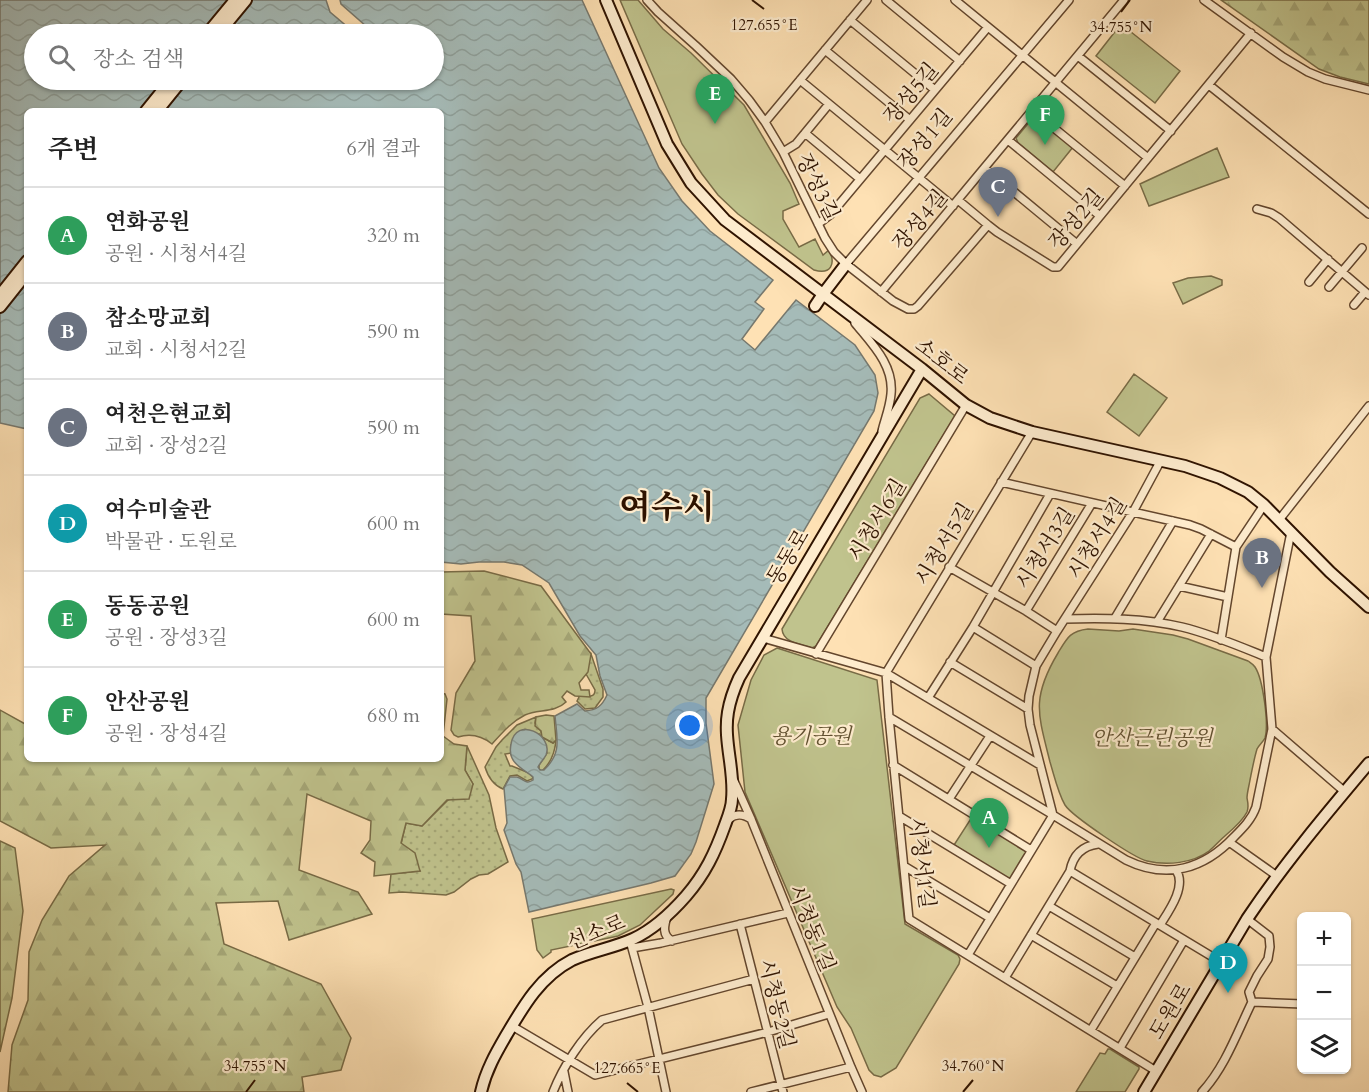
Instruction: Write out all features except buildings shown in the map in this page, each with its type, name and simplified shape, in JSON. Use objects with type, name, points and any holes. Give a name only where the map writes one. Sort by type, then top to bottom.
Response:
[{"type":"street","points":[[215,24],[235,0]]},
{"type":"street","points":[[226,24],[246,0]]},
{"type":"street","name":"소호로","points":[[606,0],[667,144],[691,183],[724,220],[922,369],[966,405],[990,418],[1032,432],[1204,471],[1248,492],[1280,520],[1339,581],[1369,607]]},
{"type":"street","name":"장성3길","points":[[647,0],[731,79],[749,100],[783,152],[825,238],[846,264]]},
{"type":"street","points":[[765,122],[867,0]]},
{"type":"street","points":[[886,0],[960,61]]},
{"type":"street","points":[[955,0],[1148,158]]},
{"type":"street","name":"장성1길","points":[[815,306],[846,264],[1069,0]]},
{"type":"street","name":"장성4길","points":[[881,292],[1124,0]]},
{"type":"street","points":[[1204,0],[1283,57],[1308,72],[1325,79],[1369,90]]},
{"type":"street","points":[[850,20],[935,90]]},
{"type":"street","name":"장성5길","points":[[818,224],[831,214],[988,27]]},
{"type":"street","name":"장성2길","points":[[988,225],[1053,267],[1058,267],[1251,33]]},
{"type":"street","points":[[825,50],[910,120]]},
{"type":"street","points":[[1078,56],[1171,130]]},
{"type":"street","points":[[800,80],[918,178],[988,225],[914,309],[900,306],[846,264]]},
{"type":"street","points":[[1209,85],[1369,214]]},
{"type":"street","points":[[148,108],[163,90]]},
{"type":"street","points":[[159,108],[174,90]]},
{"type":"street","points":[[783,152],[796,144],[829,104]]},
{"type":"street","points":[[1032,110],[1125,186]]},
{"type":"street","points":[[806,133],[860,179]]},
{"type":"street","points":[[1008,140],[1100,216]]},
{"type":"street","points":[[985,168],[1077,244]]},
{"type":"street","points":[[1257,209],[1279,218],[1367,293],[1354,305]]},
{"type":"street","points":[[1329,287],[1362,248]]},
{"type":"street","points":[[1309,282],[1328,259]]},
{"type":"street","points":[[0,295],[24,265]]},
{"type":"street","points":[[0,307],[24,277]]},
{"type":"street","points":[[846,312],[880,355],[890,373],[891,394],[878,443]]},
{"type":"street","name":"동동로","points":[[732,776],[727,714],[743,671],[922,369]]},
{"type":"street","name":"시청서6길","points":[[816,654],[966,405]]},
{"type":"street","points":[[1280,520],[1369,406]]},
{"type":"street","name":"시청서5길","points":[[886,673],[1032,432]]},
{"type":"street","name":"시청서4길","points":[[1053,814],[1028,709],[1030,688],[1036,666],[1133,512],[1161,460]]},
{"type":"street","name":"시청서3길","points":[[1001,482],[1190,525],[1236,547]]},
{"type":"street","name":"시청서3길","points":[[993,592],[1050,494]]},
{"type":"street","name":"시청서3길","points":[[1026,611],[1092,503]]},
{"type":"street","points":[[1221,640],[1236,547],[1264,505]]},
{"type":"street","points":[[1115,618],[1173,521]]},
{"type":"street","points":[[888,717],[1138,866],[1176,870],[1188,868],[1203,861],[1229,842],[1254,812],[1272,729],[1266,657],[1291,532]]},
{"type":"street","points":[[1157,622],[1211,534]]},
{"type":"street","points":[[949,567],[1057,631]]},
{"type":"street","points":[[1179,586],[1228,597]]},
{"type":"street","points":[[928,698],[993,592]]},
{"type":"street","points":[[1065,619],[1115,618],[1157,622],[1193,630],[1266,657]]},
{"type":"street","points":[[973,627],[1036,666]]},
{"type":"street","points":[[763,638],[886,673],[1040,765]]},
{"type":"street","points":[[951,662],[1028,709]]},
{"type":"street","name":"시청서1길","points":[[886,673],[888,717],[909,919],[1156,1071]]},
{"type":"street","points":[[1272,729],[1345,792]]},
{"type":"street","points":[[949,799],[990,736]]},
{"type":"street","name":"도원로","points":[[1144,1092],[1247,919],[1277,876],[1369,763]]},
{"type":"street","points":[[893,765],[1031,850]]},
{"type":"street","name":"시청동1길","points":[[732,776],[862,1092]]},
{"type":"street","name":"선소로","points":[[482,1092],[484,1078],[492,1059],[535,990],[571,961],[589,953],[631,944],[684,898],[705,871],[720,840],[732,799],[732,776]]},
{"type":"street","points":[[968,955],[1053,814]]},
{"type":"street","points":[[726,820],[736,815],[751,819]]},
{"type":"street","points":[[899,816],[1011,884]]},
{"type":"street","points":[[1229,842],[1277,876]]},
{"type":"street","points":[[1005,978],[1070,871],[1073,862],[1087,846],[1098,844]]},
{"type":"street","points":[[904,866],[990,918]]},
{"type":"street","points":[[1091,1030],[1135,957],[1173,902],[1178,887],[1179,876],[1176,870]]},
{"type":"street","points":[[1070,871],[1221,962]]},
{"type":"street","points":[[1049,906],[1135,957]]},
{"type":"street","points":[[666,1092],[648,1007],[631,944],[672,941],[788,913]]},
{"type":"street","points":[[668,914],[664,931],[672,941]]},
{"type":"street","points":[[1202,1092],[1225,1058],[1252,1002],[1249,992],[1268,959],[1270,938],[1247,919]]},
{"type":"street","name":"시청동2길","points":[[740,924],[781,1088]]},
{"type":"street","points":[[1031,935],[1117,986]]},
{"type":"street","points":[[1120,1048],[1184,940]]},
{"type":"street","points":[[553,1092],[585,1036],[602,1020],[754,980]]},
{"type":"street","points":[[1252,1002],[1297,1004]]},
{"type":"street","points":[[512,1026],[595,1075],[768,1032],[830,1014]]},
{"type":"street","points":[[751,1092],[781,1088],[851,1067]]},
{"type":"street","points":[[564,1071],[568,1092]]},
{"type":"green space","points":[[620,0],[638,0],[663,29],[744,105],[790,183],[799,204],[783,211],[783,219],[799,247],[815,239],[823,255],[829,250],[832,264],[828,270],[814,270],[738,214],[718,195],[682,144]]},
{"type":"green space","points":[[1221,0],[1369,0],[1369,84],[1319,69]]},
{"type":"green space","points":[[1121,24],[1180,71],[1155,103],[1096,56]]},
{"type":"green space","points":[[1031,120],[1040,121],[1073,147],[1053,172],[1018,143],[1016,138]]},
{"type":"green space","points":[[1217,148],[1229,177],[1149,206],[1140,184]]},
{"type":"green space","points":[[1211,276],[1222,280],[1222,285],[1183,304],[1173,283],[1188,278]]},
{"type":"green space","points":[[1134,374],[1167,398],[1139,436],[1107,412]]},
{"type":"green space","points":[[929,394],[955,416],[816,646],[812,648],[789,640],[783,634],[782,629],[920,398]]},
{"type":"green space","points":[[484,571],[541,586],[591,654],[588,672],[579,683],[581,690],[589,690],[590,697],[575,696],[567,691],[562,697],[566,702],[562,705],[525,715],[511,724],[492,744],[476,736],[458,737],[454,735],[451,730],[456,693],[475,661],[471,616],[444,614],[444,572]]},
{"type":"green space","name":"안산근린공원","points":[[1088,629],[1119,631],[1133,629],[1173,635],[1248,661],[1255,667],[1263,691],[1266,731],[1254,761],[1247,794],[1248,810],[1238,824],[1203,855],[1180,862],[1147,861],[1117,845],[1065,805],[1042,731],[1040,695],[1049,669],[1067,639],[1077,631]]},
{"type":"green space","name":"용기공원","points":[[777,648],[877,680],[905,924],[958,955],[960,959],[896,1068],[881,1077],[869,1070],[851,1028],[837,1007],[745,792],[738,725],[751,680],[764,655]]},
{"type":"green space","points":[[591,654],[603,689],[603,697],[595,708],[585,709],[577,701],[580,695],[590,696],[595,693],[586,674]]},
{"type":"green space","points":[[444,694],[447,699],[444,727]]},
{"type":"green space","points":[[0,710],[24,723],[24,762],[444,762],[444,737],[454,744],[467,746],[465,770],[473,784],[469,799],[447,800],[422,826],[406,823],[401,843],[415,853],[420,871],[374,876],[375,862],[361,853],[370,840],[371,821],[307,794],[299,870],[358,892],[372,914],[289,940],[278,901],[216,903],[224,944],[321,984],[351,1038],[341,1070],[302,1077],[304,1092],[8,1092],[12,1045],[28,1000],[29,952],[42,920],[69,876],[105,845],[51,848],[0,821]]},
{"type":"green space","points":[[554,716],[556,740],[553,743],[542,737],[541,731],[535,726],[536,717]]},
{"type":"green space","points":[[536,717],[535,723],[542,737],[553,743],[556,740],[551,760],[542,771],[539,769],[547,753],[544,740],[539,734],[511,745],[511,753],[505,754],[510,766],[529,773],[533,777],[527,781],[517,775],[510,776],[503,789],[491,780],[485,767],[496,747],[517,725]]},
{"type":"green space","points":[[467,746],[489,795],[496,828],[508,862],[488,874],[471,879],[446,895],[389,893],[391,874],[420,871],[401,844],[406,823],[422,826],[448,800],[473,784],[465,770]]},
{"type":"green space","points":[[972,817],[1025,850],[1026,853],[1012,878],[1008,879],[954,845]]},
{"type":"green space","points":[[0,841],[15,848],[23,911],[12,998],[0,1052]]},
{"type":"green space","points":[[674,890],[673,894],[640,925],[618,936],[551,950],[543,958],[537,950],[532,919]]},
{"type":"green space","points":[[1108,1049],[1139,1067],[1125,1092],[1076,1092],[1100,1053],[1105,1054]]},
{"type":"water","points":[[0,0],[326,0],[330,12],[344,24],[24,24],[24,90],[444,90],[444,24],[364,24],[341,4],[340,0],[582,0],[659,168],[682,201],[710,231],[773,280],[755,302],[764,309],[742,339],[755,350],[796,300],[855,345],[875,375],[878,393],[874,411],[706,698],[706,723],[714,784],[691,854],[675,876],[529,912],[521,872],[504,830],[507,823],[504,788],[510,777],[529,782],[533,780],[533,777],[513,761],[511,744],[514,735],[526,729],[540,735],[547,748],[546,755],[538,767],[544,770],[556,752],[555,716],[577,704],[585,711],[593,710],[601,705],[607,695],[596,655],[580,636],[549,583],[522,565],[504,562],[444,562],[444,108],[24,108],[24,428],[0,423]]},
{"type":"place","name":"동동공원","points":[[715,124]]},
{"type":"place","name":"안산공원","points":[[1045,145]]},
{"type":"place","name":"여천은현교회","points":[[998,217]]},
{"type":"place","name":"참소망교회","points":[[1262,588]]},
{"type":"place","name":"연화공원","points":[[989,848]]},
{"type":"place","name":"여수미술관","points":[[1228,993]]},
{"type":"district","name":"여수시","points":[[667,506]]}]
